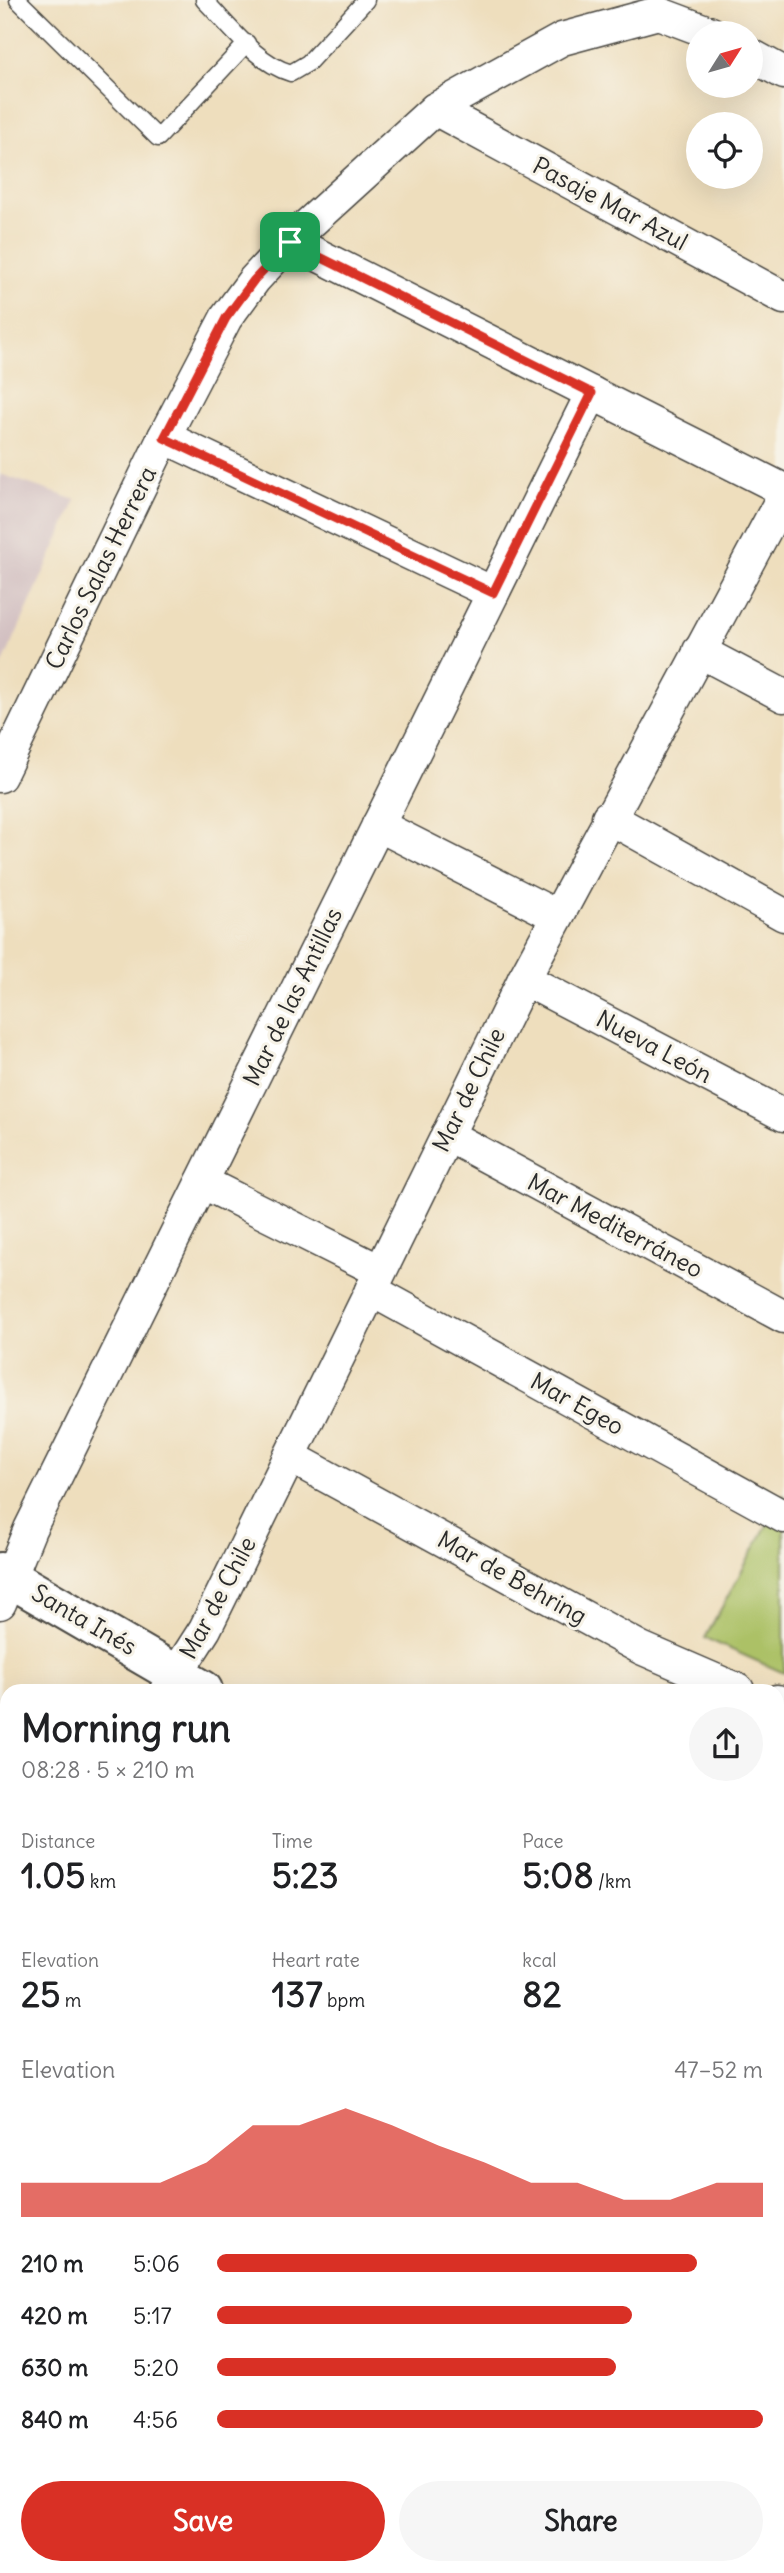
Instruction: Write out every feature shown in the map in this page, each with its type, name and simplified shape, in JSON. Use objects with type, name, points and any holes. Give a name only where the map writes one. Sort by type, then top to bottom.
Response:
[{"type":"street","name":"Carlos Salas Herrera","points":[[0,776],[164,438],[226,318],[254,280],[290,242],[435,109],[562,39],[658,13],[686,24]]},
{"type":"street","points":[[763,62],[784,73]]},
{"type":"street","name":"Pasaje Mar Azul","points":[[435,109],[784,298]]},
{"type":"street","points":[[290,242],[784,492]]},
{"type":"street","name":"Mar de las Antillas","points":[[4,1585],[592,393]]},
{"type":"street","points":[[164,438],[493,593]]},
{"type":"street","name":"Mar de Chile","points":[[182,1684],[205,1629],[524,979],[608,817],[784,492]]},
{"type":"street","points":[[699,651],[784,696]]},
{"type":"street","points":[[608,817],[784,915]]},
{"type":"street","points":[[378,825],[556,916]]},
{"type":"street","name":"Nueva León","points":[[524,979],[784,1115]]},
{"type":"street","name":"Mar Mediterráneo","points":[[447,1135],[784,1317]]},
{"type":"street","name":"Mar Egeo","points":[[202,1182],[784,1517]]},
{"type":"street","name":"Mar de Behring","points":[[291,1457],[641,1648],[724,1684]]},
{"type":"street","name":"Santa Inés","points":[[4,1585],[180,1684]]},
{"type":"lane","points":[[18,0],[158,138],[247,43]]},
{"type":"lane","points":[[204,0],[247,43],[278,69],[291,73],[308,63],[366,0]]},
{"type":"shaded area","points":[[0,474],[76,500],[0,670]]},
{"type":"green space","points":[[784,1494],[784,1673],[705,1638]]},
{"type":"route","points":[[290,242],[592,393],[493,593],[164,438],[226,318],[254,280],[290,242]]}]
